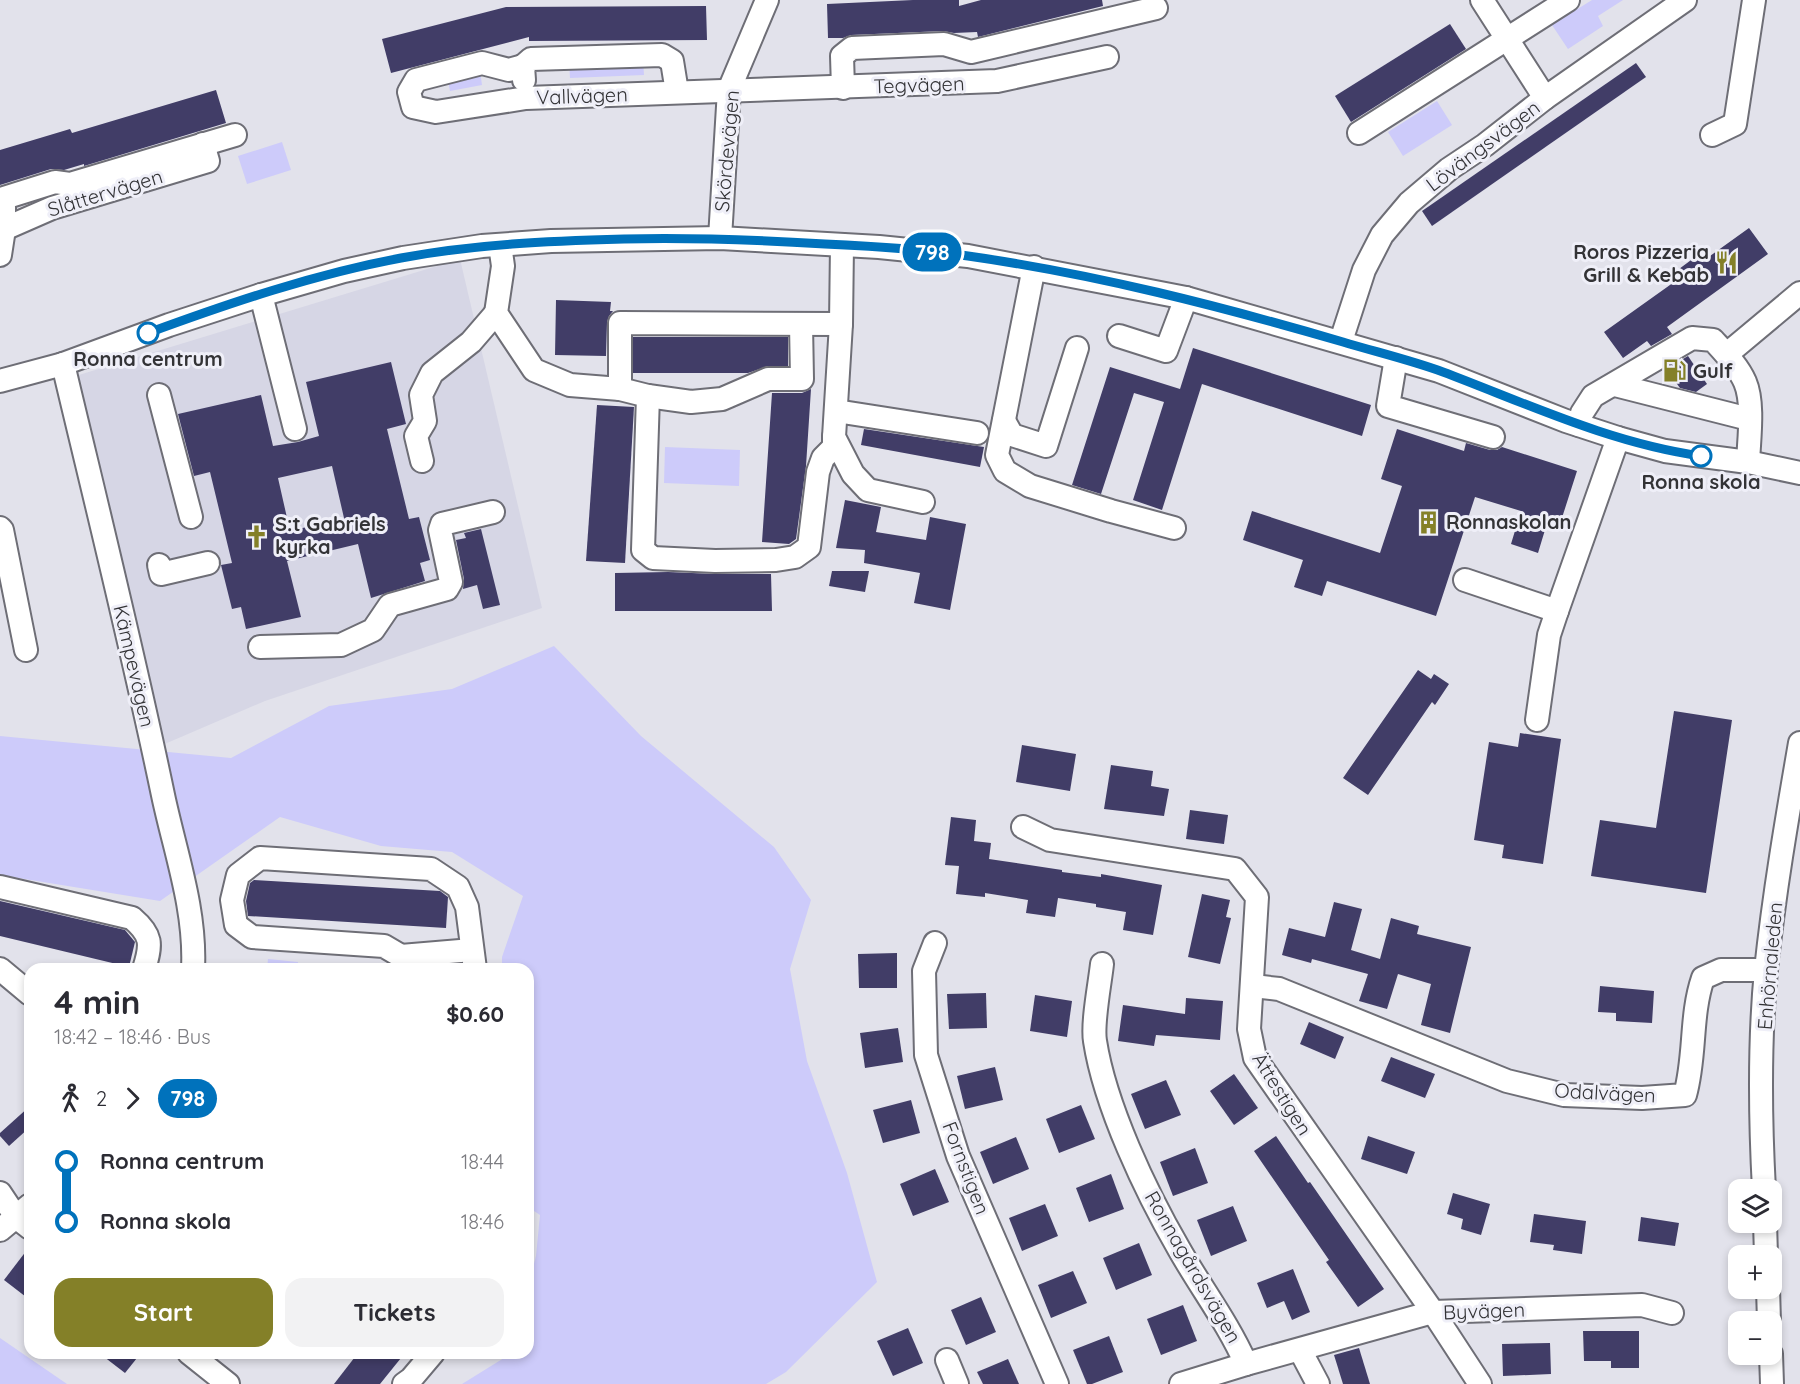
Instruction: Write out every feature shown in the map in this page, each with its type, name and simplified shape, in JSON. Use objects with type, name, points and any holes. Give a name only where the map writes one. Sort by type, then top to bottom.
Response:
[{"type":"street","name":"Skördevägen","points":[[720,238],[729,90],[767,0]]},
{"type":"street","points":[[1482,0],[1545,98]]},
{"type":"street","points":[[1359,133],[1568,0]]},
{"type":"street","name":"Lövängsvägen","points":[[1341,341],[1364,270],[1382,234],[1409,203],[1449,169],[1485,145],[1545,98],[1685,0]]},
{"type":"street","points":[[1712,135],[1735,124],[1754,0]]},
{"type":"street","points":[[843,88],[842,56],[852,48],[944,44],[971,52],[1156,8]]},
{"type":"street","points":[[526,98],[523,66],[531,59],[662,55],[672,61],[677,92]]},
{"type":"street","name":"Tegvägen","points":[[729,90],[843,88],[997,81],[1107,57]]},
{"type":"street","name":"Vallvägen","points":[[523,66],[509,70],[482,63],[416,80],[409,92],[413,107],[436,112],[526,98],[729,90]]},
{"type":"street","name":"Slåttervägen","points":[[0,255],[4,223],[205,153],[235,135]]},
{"type":"street","points":[[0,381],[63,364],[169,325],[261,295],[344,271],[403,258],[500,244],[551,241],[720,238],[842,244],[968,256],[1186,298],[1439,371],[1618,438],[1665,451],[1748,462],[1800,473]]},
{"type":"street","points":[[422,461],[416,436],[425,421],[420,395],[432,373],[471,342],[496,313],[503,266],[500,244]]},
{"type":"street","points":[[648,396],[643,550],[653,558],[715,561],[777,560],[795,557],[809,547],[818,472],[823,458],[834,447],[841,324],[842,244]]},
{"type":"street","points":[[1034,267],[997,455],[1005,471],[1030,486],[1174,528]]},
{"type":"street","points":[[1727,354],[1800,293]]},
{"type":"street","points":[[261,295],[294,429]]},
{"type":"street","points":[[1119,336],[1166,351],[1186,298]]},
{"type":"street","points":[[496,313],[534,370],[570,385],[620,389],[648,396],[691,402],[722,399],[768,379],[802,379],[801,324]]},
{"type":"street","points":[[620,389],[620,323],[841,324]]},
{"type":"street","points":[[1579,425],[1582,413],[1593,396],[1692,338],[1713,340],[1727,354],[1745,382],[1749,419],[1748,462]]},
{"type":"street","points":[[1004,421],[1012,435],[1046,446],[1077,348]]},
{"type":"street","points":[[1396,358],[1388,406],[1493,436]]},
{"type":"street","name":"Kämpevägen","points":[[63,364],[185,883],[191,916],[193,963]]},
{"type":"street","points":[[1615,385],[1749,419]]},
{"type":"street","points":[[159,395],[191,516]]},
{"type":"street","points":[[836,411],[977,433]]},
{"type":"street","points":[[834,437],[853,474],[868,490],[923,502]]},
{"type":"street","points":[[1537,720],[1549,635],[1618,438]]},
{"type":"street","points":[[260,647],[341,645],[374,630],[390,605],[447,589],[451,582],[440,530],[442,524],[493,512]]},
{"type":"street","points":[[0,528],[26,650]]},
{"type":"street","points":[[159,565],[161,574],[208,563]]},
{"type":"street","points":[[1465,580],[1557,611]]},
{"type":"street","name":"Enhörnaleden","points":[[1764,1179],[1760,1102],[1766,970],[1800,743]]},
{"type":"street","name":"Ättestigen","points":[[1023,827],[1050,840],[1235,869],[1257,897],[1249,1029],[1255,1058],[1433,1312],[1480,1384]]},
{"type":"street","points":[[260,858],[431,869],[458,887],[467,907],[474,960],[403,962],[384,946],[331,950],[252,937],[236,925],[232,900],[238,875],[260,858]]},
{"type":"street","points":[[0,887],[132,918],[146,929],[150,949],[146,963]]},
{"type":"street","name":"Fornstigen","points":[[935,942],[924,971],[926,1055],[958,1156],[1057,1384]]},
{"type":"street","name":"Ronnagårdsvägen","points":[[1102,964],[1095,1039],[1106,1088],[1138,1169],[1178,1248],[1235,1338],[1246,1364]]},
{"type":"street","points":[[0,969],[24,988]]},
{"type":"street","name":"Odalvägen","points":[[1253,986],[1279,989],[1507,1081],[1564,1095],[1642,1098],[1685,1095],[1690,1077],[1692,1028],[1697,996],[1704,978],[1721,970],[1766,970]]},
{"type":"street","points":[[0,1193],[19,1220]]},
{"type":"street","name":"Byvägen","points":[[1181,1384],[1433,1312],[1642,1305],[1672,1313]]},
{"type":"street","points":[[1300,1350],[1318,1384]]},
{"type":"street","points":[[197,1359],[228,1384]]},
{"type":"street","points":[[404,1384],[428,1359]]},
{"type":"street","points":[[947,1360],[957,1384]]},
{"type":"street","points":[[1771,1365],[1772,1384]]},
{"type":"shaded area","points":[[1592,0],[1623,0],[1598,16],[1603,26],[1568,49],[1552,25]]},
{"type":"shaded area","points":[[643,59],[644,75],[570,78],[569,62]]},
{"type":"shaded area","points":[[480,71],[482,85],[450,91],[447,76]]},
{"type":"shaded area","points":[[1437,101],[1452,125],[1403,156],[1388,132]]},
{"type":"shaded area","points":[[282,142],[291,170],[247,184],[238,156]]},
{"type":"shaded area","name":"Ronna centrum","points":[[460,259],[542,608],[265,701],[160,746],[69,378]]},
{"type":"shaded area","points":[[665,447],[740,450],[739,486],[664,483]]},
{"type":"shaded area","points":[[554,646],[641,736],[774,847],[811,900],[790,969],[807,1061],[847,1173],[877,1282],[786,1372],[766,1384],[462,1384],[502,1359],[534,1359],[534,1264],[540,1215],[534,1211],[534,963],[502,963],[523,896],[452,852],[381,846],[280,817],[160,901],[0,875],[0,736],[231,758],[329,706],[452,689]]},
{"type":"shaded area","points":[[268,959],[298,962],[298,963],[268,963]]},
{"type":"shaded area","points":[[0,1338],[24,1354],[24,1359],[31,1359],[67,1384],[0,1384]]},
{"type":"building","points":[[959,0],[959,6],[981,0],[1102,0],[1103,6],[978,37],[977,32],[943,31],[828,38],[827,4]]},
{"type":"building","points":[[706,6],[707,40],[529,41],[529,37],[391,73],[382,39],[506,7]]},
{"type":"building","points":[[1450,24],[1466,49],[1351,122],[1335,96]]},
{"type":"building","points":[[1636,63],[1646,77],[1432,226],[1422,211]]},
{"type":"building","points":[[216,90],[226,123],[84,166],[84,164],[64,170],[51,169],[0,185],[0,150],[70,129],[72,133]]},
{"type":"building","points":[[1749,228],[1768,254],[1667,327],[1672,334],[1651,346],[1647,341],[1623,358],[1604,332],[1684,275],[1679,269],[1706,249],[1710,256]]},
{"type":"building","points":[[556,300],[611,302],[610,311],[613,311],[607,322],[606,356],[555,355]]},
{"type":"building","points":[[633,337],[788,337],[788,366],[768,366],[748,373],[633,373]]},
{"type":"building","points":[[1193,348],[1371,405],[1362,436],[1202,384],[1162,510],[1133,500],[1164,402],[1134,393],[1101,494],[1072,485],[1110,367],[1180,389]]},
{"type":"building","points":[[1688,356],[1707,384],[1696,392],[1680,388],[1666,369]]},
{"type":"building","points":[[391,362],[406,424],[387,429],[409,519],[419,517],[430,560],[420,563],[425,581],[371,598],[358,544],[287,561],[301,617],[246,629],[241,607],[232,609],[221,565],[232,563],[210,472],[194,476],[178,414],[261,395],[273,446],[298,442],[319,436],[306,382]],"holes":[[[332,466],[344,518],[290,531],[278,478]]]},
{"type":"building","points":[[811,389],[806,466],[796,539],[789,544],[762,542],[772,393],[802,393]]},
{"type":"building","points":[[597,405],[634,407],[625,563],[586,561]]},
{"type":"building","points":[[864,429],[984,447],[980,467],[861,445]]},
{"type":"building","name":"Ronnaskolan","points":[[1397,429],[1464,451],[1466,443],[1490,450],[1502,447],[1577,471],[1560,524],[1548,520],[1538,553],[1511,544],[1521,511],[1475,497],[1436,616],[1327,581],[1322,596],[1294,587],[1303,560],[1243,540],[1252,511],[1380,553],[1402,486],[1381,479]]},
{"type":"building","points":[[845,500],[881,507],[876,532],[926,540],[930,517],[966,524],[950,610],[914,603],[920,573],[864,563],[865,550],[836,548]]},
{"type":"building","points":[[481,529],[500,605],[483,609],[477,585],[463,589],[464,579],[456,540],[466,538],[464,533]]},
{"type":"building","points":[[832,571],[869,571],[865,592],[829,586]]},
{"type":"building","points":[[615,573],[771,574],[772,611],[615,611]]},
{"type":"building","points":[[1418,670],[1431,679],[1434,674],[1449,684],[1435,705],[1432,702],[1368,795],[1343,778]]},
{"type":"building","points":[[1674,711],[1732,720],[1706,893],[1591,876],[1600,820],[1656,828]]},
{"type":"building","points":[[1520,733],[1561,739],[1543,864],[1502,858],[1504,845],[1474,840],[1489,742],[1518,747]]},
{"type":"building","points":[[1022,745],[1076,754],[1070,791],[1016,782]]},
{"type":"building","points":[[1111,765],[1153,771],[1151,786],[1169,789],[1164,816],[1104,809]]},
{"type":"building","points":[[1190,810],[1228,815],[1224,844],[1186,839]]},
{"type":"building","points":[[951,817],[976,820],[974,841],[991,843],[989,859],[1062,870],[1062,872],[1101,877],[1101,874],[1162,885],[1153,935],[1123,930],[1126,912],[1096,907],[1096,904],[1058,898],[1055,917],[1026,913],[1028,900],[985,893],[985,897],[956,894],[959,866],[945,865]]},
{"type":"building","points":[[254,880],[440,891],[448,897],[446,928],[248,916],[246,901],[250,883]]},
{"type":"building","points":[[1202,894],[1230,900],[1226,917],[1231,918],[1220,964],[1188,957]]},
{"type":"building","points":[[0,901],[125,930],[135,942],[130,963],[112,963],[0,936]]},
{"type":"building","points":[[1334,902],[1362,909],[1351,950],[1380,959],[1391,918],[1419,926],[1417,934],[1471,947],[1450,1033],[1421,1025],[1431,984],[1398,974],[1387,1009],[1359,1001],[1368,974],[1312,959],[1311,963],[1282,955],[1289,928],[1325,937]]},
{"type":"building","points":[[897,953],[897,988],[859,988],[858,954]]},
{"type":"building","points":[[1600,986],[1654,991],[1652,1023],[1616,1021],[1616,1013],[1598,1012]]},
{"type":"building","points":[[986,993],[987,1028],[949,1029],[947,994]]},
{"type":"building","points":[[1035,995],[1072,1001],[1067,1037],[1030,1031]]},
{"type":"building","points":[[1186,998],[1223,1001],[1220,1040],[1156,1035],[1154,1046],[1118,1041],[1123,1005],[1185,1014]]},
{"type":"building","points":[[1309,1022],[1344,1037],[1335,1059],[1300,1044]]},
{"type":"building","points":[[898,1028],[903,1062],[865,1068],[860,1033]]},
{"type":"building","points":[[1391,1057],[1435,1074],[1425,1098],[1381,1081]]},
{"type":"building","points":[[995,1067],[1003,1100],[965,1109],[957,1076]]},
{"type":"building","points":[[1234,1074],[1258,1108],[1234,1125],[1210,1091]]},
{"type":"building","points":[[1166,1080],[1181,1115],[1145,1129],[1131,1094]]},
{"type":"building","points":[[911,1100],[920,1133],[883,1143],[873,1110]]},
{"type":"building","points":[[1081,1105],[1095,1139],[1059,1153],[1046,1119]]},
{"type":"building","points":[[24,1111],[24,1132],[9,1146],[0,1133]]},
{"type":"building","points":[[1276,1136],[1384,1289],[1358,1307],[1326,1262],[1329,1260],[1254,1151]]},
{"type":"building","points":[[1368,1136],[1415,1152],[1407,1174],[1361,1159]]},
{"type":"building","points":[[1016,1137],[1029,1169],[993,1184],[980,1152]]},
{"type":"building","points":[[1195,1148],[1208,1183],[1173,1196],[1160,1162]]},
{"type":"building","points":[[935,1169],[949,1202],[913,1216],[900,1184]]},
{"type":"building","points":[[1111,1174],[1124,1209],[1089,1222],[1076,1188]]},
{"type":"building","points":[[1453,1193],[1490,1204],[1481,1235],[1461,1229],[1463,1219],[1447,1214]]},
{"type":"building","points":[[1045,1204],[1058,1236],[1022,1251],[1009,1218]]},
{"type":"building","points":[[1233,1206],[1247,1241],[1211,1256],[1197,1220]]},
{"type":"building","points":[[1534,1214],[1586,1221],[1582,1254],[1553,1250],[1554,1245],[1530,1242]]},
{"type":"building","points":[[1641,1217],[1679,1223],[1675,1246],[1638,1241]]},
{"type":"building","points":[[1139,1243],[1152,1275],[1116,1290],[1103,1258]]},
{"type":"building","points":[[24,1254],[24,1295],[4,1280]]},
{"type":"building","points":[[1293,1269],[1310,1312],[1292,1320],[1284,1301],[1267,1308],[1257,1283]]},
{"type":"building","points":[[1073,1271],[1087,1303],[1051,1318],[1038,1285]]},
{"type":"building","points":[[981,1297],[996,1332],[966,1345],[951,1310]]},
{"type":"building","points":[[1183,1305],[1197,1341],[1161,1355],[1147,1319]]},
{"type":"building","points":[[908,1328],[923,1363],[893,1376],[877,1341]]},
{"type":"building","points":[[1583,1331],[1639,1331],[1639,1368],[1611,1368],[1611,1361],[1584,1361]]},
{"type":"building","points":[[1109,1336],[1123,1372],[1087,1384],[1073,1350]]},
{"type":"building","points":[[1550,1343],[1551,1374],[1503,1376],[1502,1344]]},
{"type":"building","points":[[1359,1348],[1370,1384],[1343,1384],[1334,1355]]},
{"type":"building","points":[[107,1359],[136,1359],[125,1373]]},
{"type":"building","points":[[353,1359],[400,1359],[380,1384],[334,1384]]},
{"type":"building","points":[[1008,1359],[1019,1384],[983,1384],[977,1372]]},
{"type":"bus line","name":"798","points":[[148,333],[261,295],[344,271],[403,258],[482,246],[551,241],[720,238],[879,247],[968,256],[1186,298],[1439,371],[1566,421],[1618,438],[1665,451],[1701,456]]},
{"type":"place","name":"Roros Pizzeria Grill & Kebab","points":[[1727,263]]},
{"type":"place","name":"Ronna centrum","points":[[148,333]]},
{"type":"place","name":"Gulf","points":[[1675,371]]},
{"type":"place","name":"Ronna skola","points":[[1701,456]]},
{"type":"place","name":"Ronnaskolan","points":[[1428,522]]},
{"type":"place","name":"S:t Gabriels kyrka","points":[[257,536]]}]
